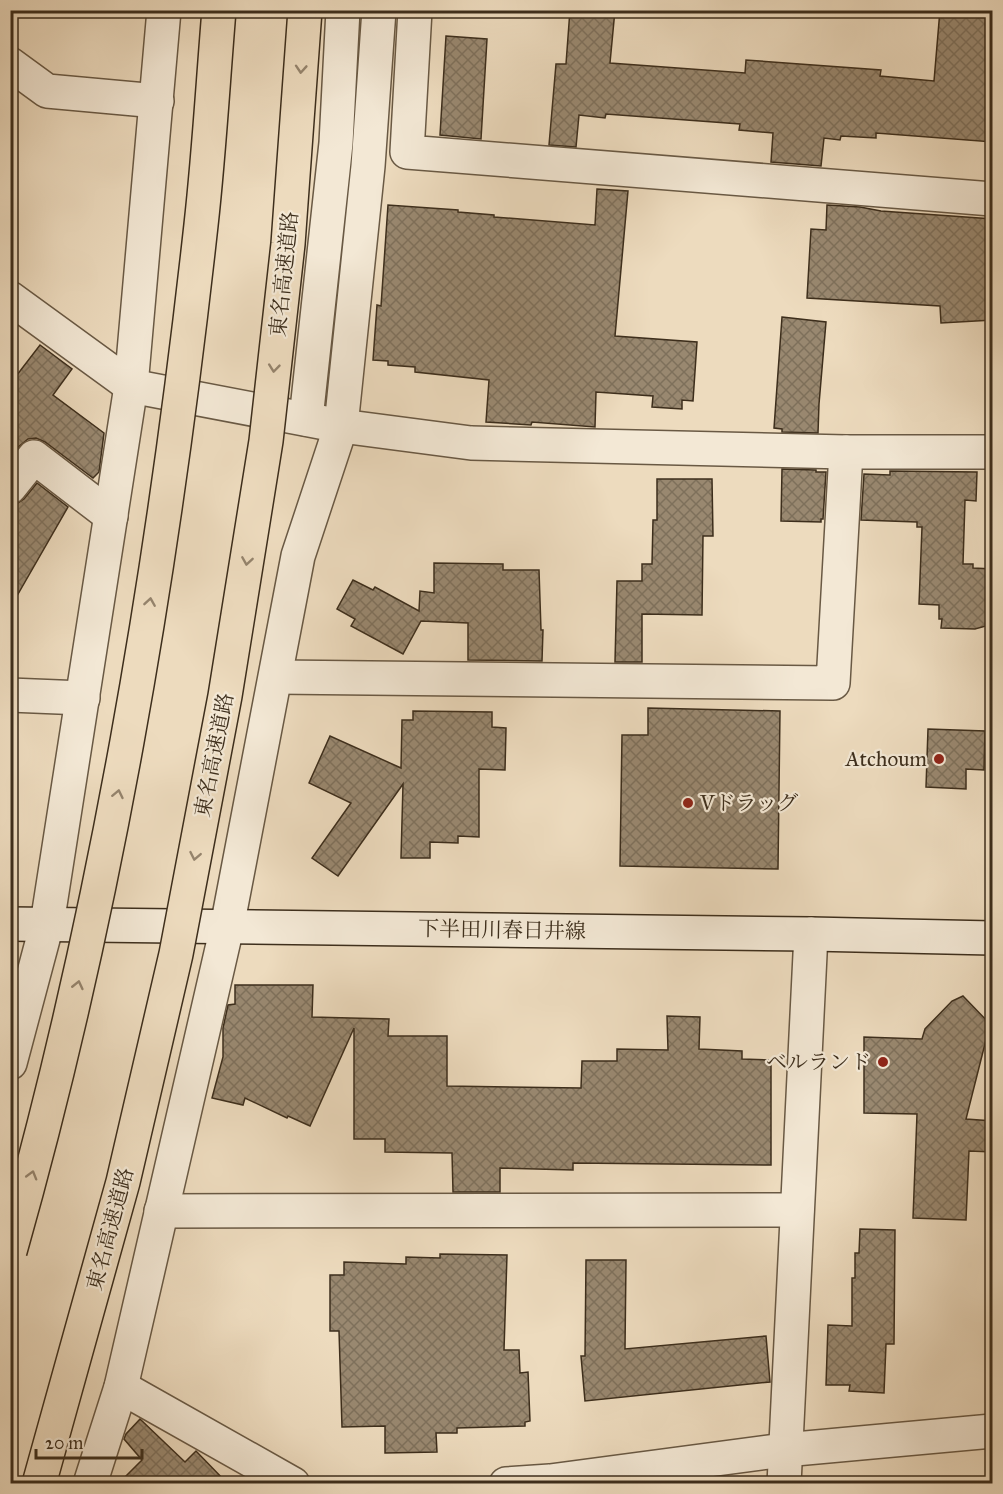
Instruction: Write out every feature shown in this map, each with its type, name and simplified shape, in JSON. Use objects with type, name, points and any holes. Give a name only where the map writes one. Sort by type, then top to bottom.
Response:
[{"type":"highway","points":[[10,1251],[38,1155],[83,965],[126,754],[164,511],[200,236],[219,10]]},
{"type":"highway","name":"東名高速道路","points":[[39,1484],[123,1182],[176,954],[225,696],[266,441],[288,244],[306,10]]},
{"type":"street","points":[[10,1063],[48,924],[131,386],[164,10]]},
{"type":"street","points":[[306,419],[336,143],[343,10]]},
{"type":"street","points":[[90,1484],[121,1387],[226,927],[298,556],[341,426],[368,166],[379,10]]},
{"type":"street","points":[[415,10],[407,152],[993,199]]},
{"type":"street","points":[[10,64],[47,92],[157,101]]},
{"type":"street","points":[[10,298],[131,386],[341,426],[471,443],[846,452],[993,452]]},
{"type":"street","points":[[276,677],[833,683],[846,452]]},
{"type":"street","points":[[10,487],[34,457],[111,516]]},
{"type":"street","points":[[10,695],[83,698]]},
{"type":"street","name":"下半田川春日井線","points":[[10,924],[993,938]]},
{"type":"street","points":[[784,1484],[811,934]]},
{"type":"street","points":[[161,1211],[797,1210]]},
{"type":"street","points":[[121,1387],[292,1484]]},
{"type":"street","points":[[506,1484],[550,1483],[784,1450],[993,1431]]},
{"type":"building","points":[[570,10],[615,10],[610,63],[745,73],[746,60],[881,70],[880,76],[934,81],[940,10],[993,10],[993,142],[876,133],[876,138],[841,136],[840,140],[824,138],[821,166],[771,162],[773,133],[739,130],[740,124],[606,114],[605,118],[579,115],[576,147],[549,145],[556,64],[566,64]]},
{"type":"building","points":[[446,36],[487,39],[481,139],[440,135]]},
{"type":"building","points":[[597,189],[628,191],[615,336],[697,342],[693,401],[682,400],[682,409],[652,407],[653,396],[596,392],[595,427],[532,422],[531,425],[486,422],[489,380],[415,372],[415,367],[388,365],[388,361],[373,360],[377,305],[381,306],[388,205],[595,225]]},
{"type":"building","points":[[827,205],[993,219],[993,320],[941,323],[940,306],[807,298],[811,229],[826,230]]},
{"type":"building","points":[[782,317],[826,322],[818,433],[782,432],[782,429],[774,428]]},
{"type":"building","points":[[40,345],[72,369],[53,395],[104,433],[99,472],[93,478],[45,442],[36,438],[28,439],[17,448],[10,443],[10,384]]},
{"type":"building","points":[[782,469],[826,472],[821,522],[781,521]]},
{"type":"building","points":[[890,471],[977,472],[976,501],[965,500],[963,564],[973,564],[973,568],[993,569],[993,624],[975,629],[941,628],[939,605],[919,604],[922,527],[917,527],[917,522],[861,520],[864,474],[890,475]]},
{"type":"building","points":[[657,479],[712,479],[713,536],[703,536],[702,615],[642,614],[642,662],[615,662],[617,581],[642,581],[642,564],[652,564],[653,520],[657,520]]},
{"type":"building","points":[[37,483],[68,507],[10,608],[10,508],[24,499]]},
{"type":"building","points":[[434,563],[503,564],[503,570],[539,570],[541,630],[543,630],[542,661],[468,660],[468,623],[421,621],[403,654],[351,626],[355,619],[337,609],[353,580],[373,590],[375,587],[419,611],[420,591],[434,593]]},
{"type":"building","points":[[648,708],[780,711],[778,869],[620,866],[622,735],[648,735]]},
{"type":"building","points":[[413,711],[492,712],[492,727],[506,728],[505,770],[479,769],[479,837],[458,836],[458,843],[430,842],[430,858],[401,858],[403,784],[338,876],[312,858],[351,803],[309,783],[330,736],[401,768],[402,720],[413,720]]},
{"type":"building","points":[[928,729],[985,731],[984,770],[966,769],[966,789],[926,787]]},
{"type":"building","points":[[235,985],[313,985],[312,1017],[389,1019],[388,1036],[447,1036],[447,1086],[581,1088],[582,1061],[617,1061],[617,1049],[668,1050],[667,1016],[700,1017],[699,1049],[742,1051],[742,1059],[771,1060],[771,1165],[573,1163],[573,1170],[500,1168],[500,1192],[453,1192],[452,1153],[385,1152],[385,1139],[354,1139],[354,1028],[310,1126],[245,1098],[243,1105],[212,1098],[223,1057],[223,1028],[228,1005],[235,1004]]},
{"type":"building","points":[[963,996],[990,1024],[966,1119],[993,1121],[993,1152],[969,1151],[966,1220],[913,1218],[917,1114],[864,1113],[864,1037],[922,1039],[925,1029],[952,1001]]},
{"type":"building","points":[[860,1229],[895,1230],[894,1344],[886,1344],[884,1393],[849,1391],[850,1385],[826,1385],[828,1325],[852,1326],[852,1278],[855,1278],[855,1253],[859,1253]]},
{"type":"building","points":[[440,1254],[507,1255],[504,1350],[519,1350],[520,1373],[528,1372],[530,1421],[525,1422],[525,1426],[457,1428],[457,1433],[436,1433],[437,1452],[385,1453],[385,1426],[342,1427],[339,1331],[330,1331],[330,1275],[344,1275],[344,1262],[406,1264],[406,1257],[440,1258]]},
{"type":"building","points":[[586,1260],[626,1260],[625,1349],[766,1336],[770,1382],[585,1401],[581,1356],[585,1356]]},
{"type":"building","points":[[140,1419],[185,1462],[196,1451],[228,1484],[118,1484],[142,1460],[124,1439]]},
{"type":"place","name":"Atchoum","points":[[939,759]]},
{"type":"place","name":"Vドラッグ","points":[[688,803]]},
{"type":"place","name":"ベルランド","points":[[883,1062]]}]
